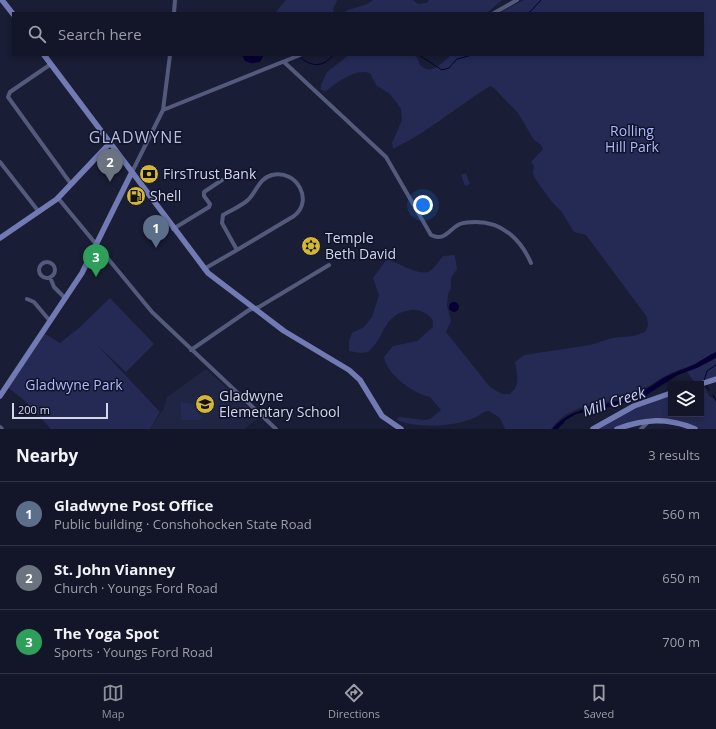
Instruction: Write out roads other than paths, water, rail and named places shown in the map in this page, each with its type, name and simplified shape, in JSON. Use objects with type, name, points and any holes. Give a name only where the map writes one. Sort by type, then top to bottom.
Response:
[{"type":"main road","points":[[2,3],[12,13]]},
{"type":"main road","points":[[45,56],[204,269],[284,331],[353,374],[362,384],[379,413],[387,421],[401,429]]},
{"type":"main road","points":[[0,238],[58,198],[110,143]]},
{"type":"main road","points":[[0,396],[82,273],[132,172]]},
{"type":"main road","points":[[704,383],[716,379]]},
{"type":"main road","points":[[593,429],[634,406],[668,394]]},
{"type":"main road","points":[[617,429],[650,420],[674,421],[695,429]]},
{"type":"street","points":[[174,12],[175,0]]},
{"type":"street","points":[[496,12],[517,0]]},
{"type":"street","points":[[132,172],[163,110],[170,56]]},
{"type":"street","points":[[163,110],[299,56]]},
{"type":"street","points":[[284,62],[386,157],[431,235],[436,237],[444,237],[460,224],[469,222],[496,225],[516,238],[526,250],[532,263]]},
{"type":"street","points":[[51,64],[10,92],[8,97],[71,184]]},
{"type":"street","points":[[0,162],[39,212]]},
{"type":"street","points":[[204,269],[237,250],[294,216],[300,211],[303,203],[303,195],[300,188],[293,180],[280,174],[268,176],[261,182],[248,200],[223,216],[222,223],[237,250]]},
{"type":"street","points":[[173,228],[209,207],[210,204],[204,196],[204,192],[222,180]]},
{"type":"street","points":[[58,198],[152,312],[276,429]]},
{"type":"street","points":[[46,262],[54,267],[55,273],[50,277],[46,277],[39,272],[38,268],[40,264],[46,262]]},
{"type":"street","points":[[191,350],[253,308],[329,265]]},
{"type":"street","points":[[50,277],[54,287],[66,298]]},
{"type":"street","points":[[27,299],[34,302],[50,321]]},
{"type":"street","points":[[641,429],[650,420]]},
{"type":"water","points":[[242,56],[263,56],[260,62],[251,63],[245,61]]},
{"type":"water","points":[[454,302],[459,307],[454,312],[449,307]]},
{"type":"water","name":"Mill Creek","points":[[716,352],[716,358],[697,368],[678,375],[645,396],[614,406],[576,414],[566,420],[558,429],[552,429],[561,421],[581,410],[635,395],[667,376],[695,364]]},
{"type":"waterway","points":[[530,12],[541,0]]},
{"type":"waterway","points":[[300,57],[308,63],[317,65],[325,62],[332,56]]},
{"type":"waterway","points":[[421,56],[442,70],[449,68],[457,59],[468,56]]},
{"type":"waterway","points":[[704,381],[707,371],[716,365]]},
{"type":"waterway","points":[[705,384],[709,390]]},
{"type":"waterway","points":[[713,395],[716,401]]},
{"type":"place","name":"FirsTrust Bank","points":[[149,174]]},
{"type":"place","name":"St. John Vianney","points":[[110,182]]},
{"type":"place","name":"Shell","points":[[136,196]]},
{"type":"place","name":"Temple Beth David","points":[[311,246]]},
{"type":"place","name":"Gladwyne Post Office","points":[[156,248]]},
{"type":"place","name":"The Yoga Spot","points":[[96,277]]},
{"type":"place","name":"Gladwyne Elementary School","points":[[205,404]]},
{"type":"district","name":"GLADWYNE","points":[[136,137]]},
{"type":"park label","name":"Rolling Hill Park","points":[[632,140]]},
{"type":"park label","name":"Gladwyne Park","points":[[74,385]]}]
